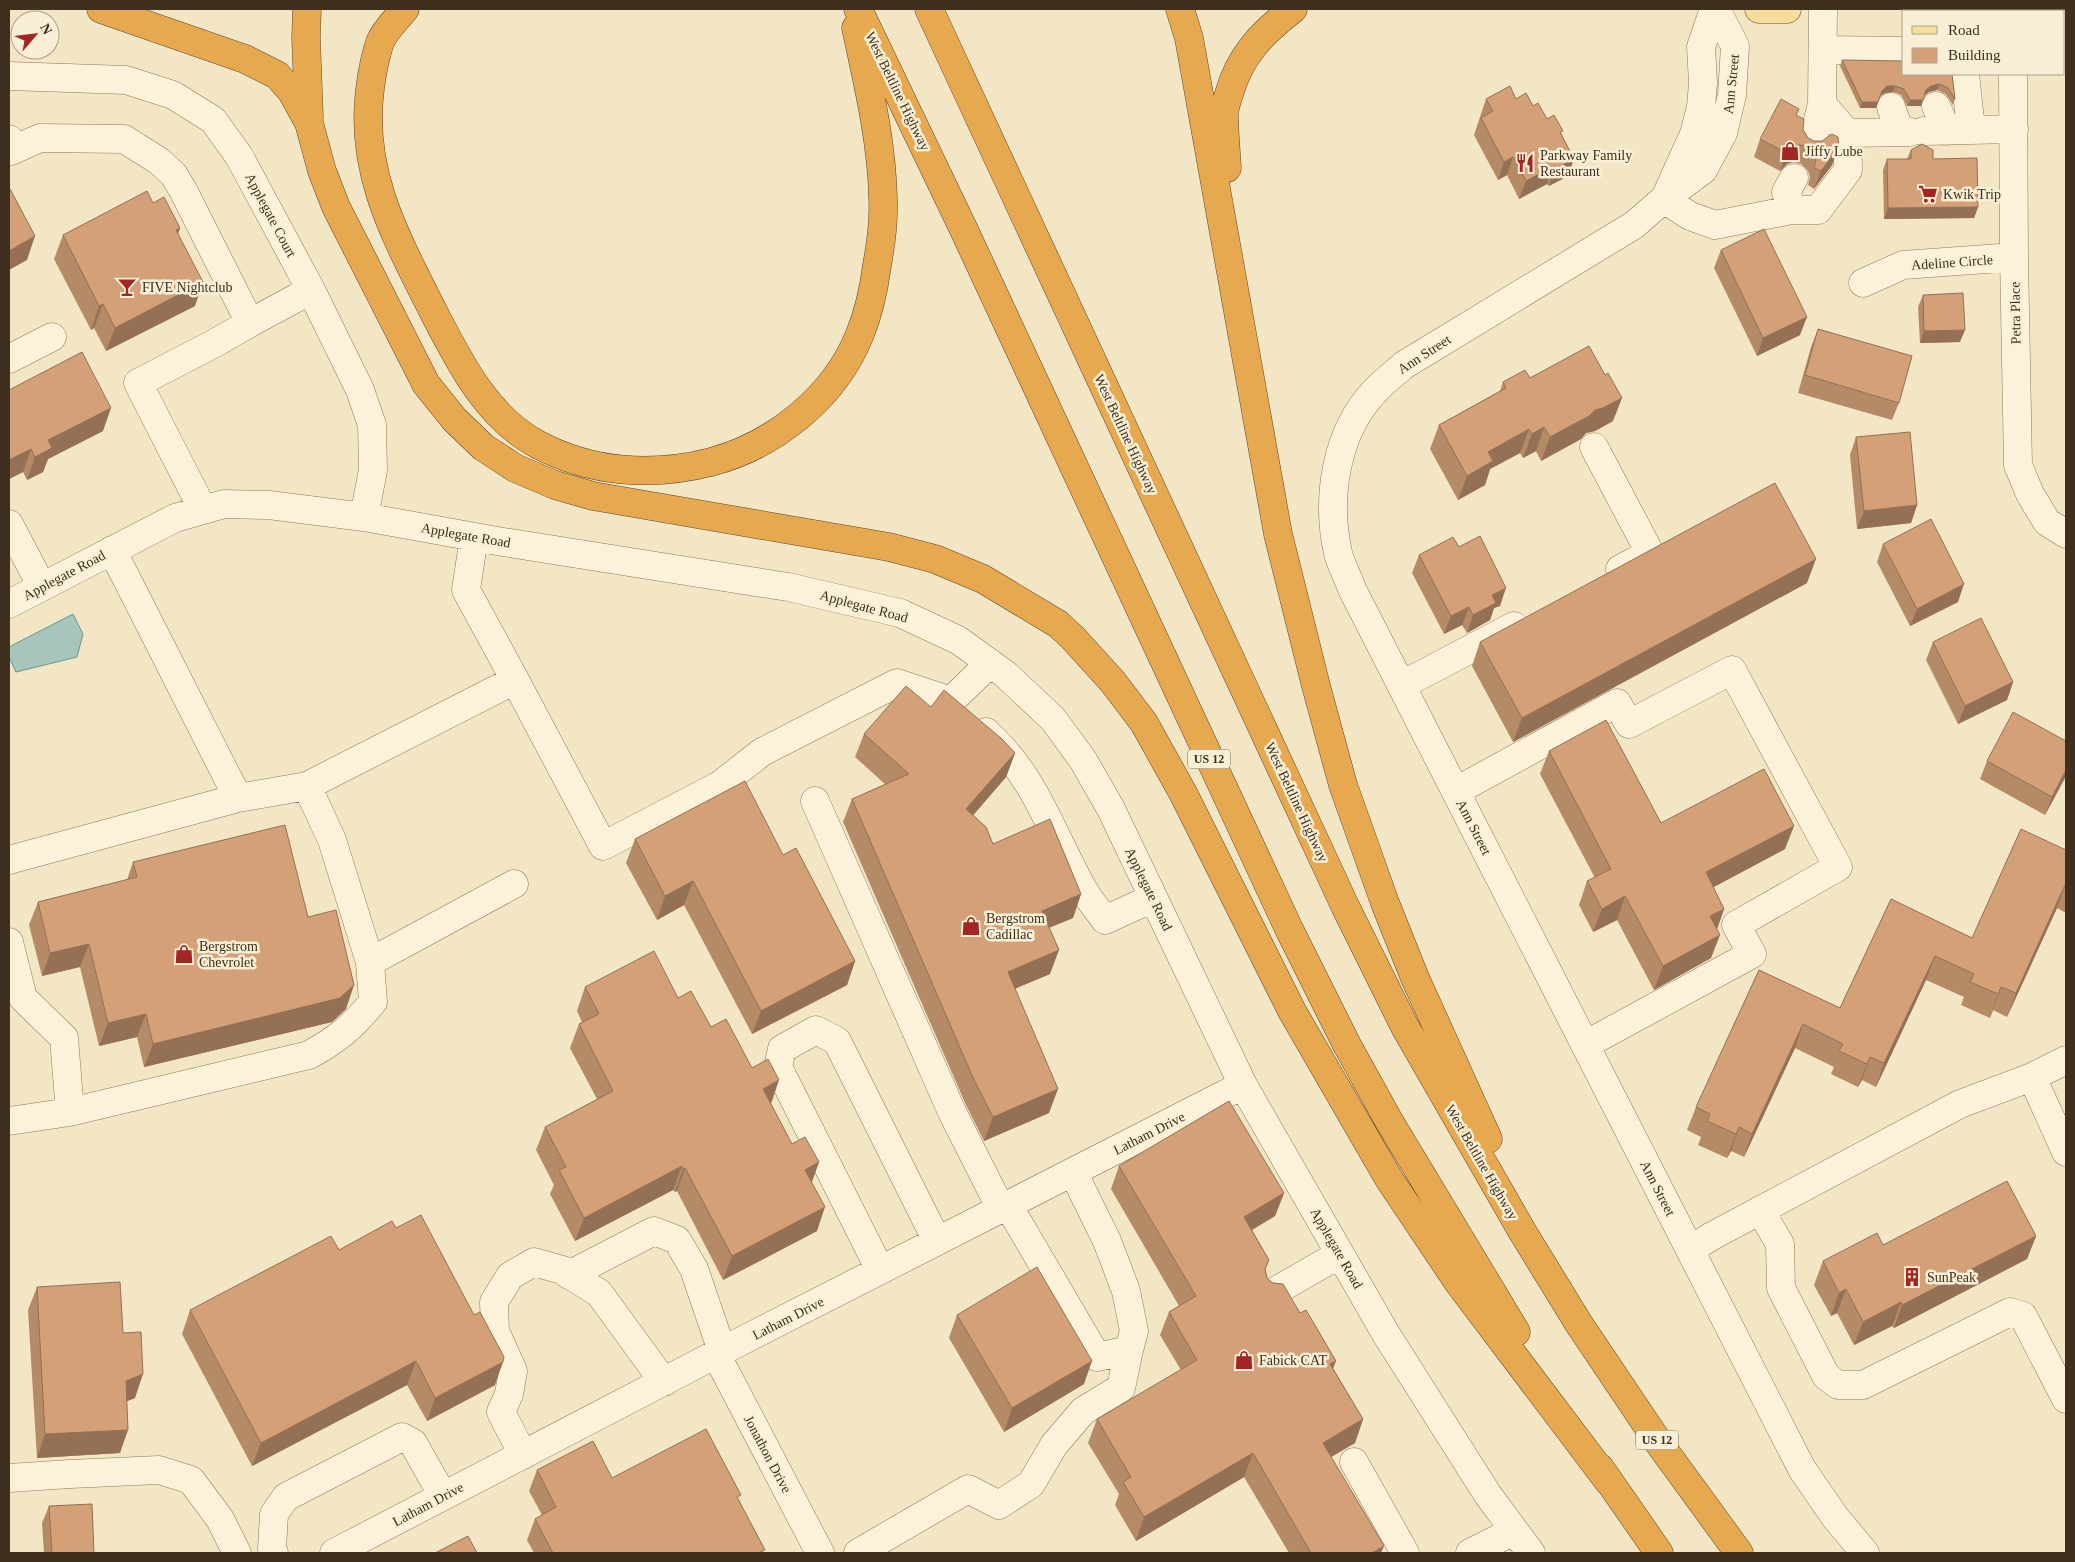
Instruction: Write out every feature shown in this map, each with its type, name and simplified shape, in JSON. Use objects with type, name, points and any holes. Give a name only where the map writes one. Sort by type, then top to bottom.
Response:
[{"type":"highway","points":[[101,9],[245,59],[277,74],[292,92],[309,123]]},
{"type":"highway","points":[[307,9],[306,47],[309,123],[322,171],[336,207],[426,384],[454,419],[483,447],[514,468],[555,485],[594,496],[889,546],[935,559],[983,579],[1058,624],[1113,682],[1144,723],[1183,793],[1292,1012],[1389,1179],[1458,1282],[1609,1482]]},
{"type":"highway","points":[[405,9],[381,39],[372,71],[368,106],[368,140],[374,176],[386,213],[397,239],[447,337],[475,386],[502,418],[536,443],[578,462],[616,470],[657,471],[697,466],[737,455],[771,437],[799,417],[826,389],[845,365],[860,335],[873,293],[880,248],[884,201],[874,115],[852,9]]},
{"type":"highway","name":"West Beltline Highway","points":[[858,9],[964,230],[1288,929],[1347,1045],[1389,1121],[1479,1272],[1609,1482],[1659,1553]]},
{"type":"highway","name":"West Beltline Highway","points":[[929,9],[1345,906],[1405,1027],[1522,1231],[1579,1324],[1661,1446],[1739,1553]]},
{"type":"highway","points":[[1180,9],[1189,38],[1278,534],[1343,785],[1415,978],[1448,1055],[1515,1198],[1579,1324]]},
{"type":"highway","points":[[1249,370],[1226,149],[1224,111],[1232,81],[1242,59],[1269,27],[1293,9]]},
{"type":"main road","points":[[1759,9],[1787,9]]},
{"type":"street","name":"Ann Street","points":[[1715,9],[1735,46],[1729,112],[1723,133],[1703,170],[1615,238],[1404,365],[1374,391],[1357,416],[1344,442],[1334,480],[1332,517],[1339,555],[1352,589],[1802,1468],[1835,1517],[1865,1553]]},
{"type":"street","points":[[1812,144],[1822,104],[1823,9]]},
{"type":"street","points":[[1824,50],[1871,55],[1902,51]]},
{"type":"street","points":[[1924,127],[1964,75]]},
{"type":"street","name":"Petra Place","points":[[2013,75],[2018,465],[2030,494],[2047,522],[2066,534]]},
{"type":"street","name":"Applegate Court","points":[[9,76],[126,80],[173,95],[212,120],[239,156],[311,290],[360,390],[372,425],[373,470],[364,517]]},
{"type":"street","points":[[1664,199],[1690,216],[1715,225],[1792,210],[1818,210],[1848,170],[1847,133],[1822,104]]},
{"type":"street","points":[[1924,127],[1936,106]]},
{"type":"street","points":[[1847,133],[1924,127],[2014,129]]},
{"type":"street","points":[[9,139],[11,151],[40,138],[124,139],[159,161],[174,175],[184,192],[250,322]]},
{"type":"street","points":[[1792,210],[1786,192],[1794,178]]},
{"type":"street","name":"Adeline Circle","points":[[1864,283],[1902,266],[2014,257]]},
{"type":"street","points":[[203,510],[138,383],[311,290]]},
{"type":"street","points":[[9,359],[52,337]]},
{"type":"street","points":[[1594,447],[1650,553],[1599,580]]},
{"type":"street","name":"Applegate Road","points":[[9,604],[175,518],[224,504],[269,505],[364,517],[474,537],[788,587],[900,612],[958,640],[1005,674],[1053,719],[1083,760],[1111,809],[1243,1085],[1391,1342],[1488,1494],[1531,1553]]},
{"type":"street","points":[[9,524],[42,587]]},
{"type":"street","points":[[474,537],[466,590],[603,846],[720,785],[762,752],[897,683],[951,702],[995,741],[1022,770],[1052,825],[1083,890],[1105,920],[1153,898]]},
{"type":"street","points":[[112,550],[238,798]]},
{"type":"street","points":[[1402,685],[1538,612]]},
{"type":"street","points":[[951,702],[990,663]]},
{"type":"street","points":[[1456,791],[1617,703],[1629,724],[1732,670],[1838,868],[1736,925],[1752,954],[1585,1045]]},
{"type":"street","points":[[9,860],[238,798],[308,786],[515,680]]},
{"type":"street","points":[[9,1121],[70,1112],[309,1056],[351,1028],[373,1002],[370,962],[332,840],[308,786]]},
{"type":"street","points":[[815,801],[952,1112],[1004,1207],[1020,1230],[1097,1358],[1129,1350]]},
{"type":"street","points":[[370,962],[514,884]]},
{"type":"street","points":[[9,942],[23,998],[64,1038],[70,1112]]},
{"type":"street","points":[[880,1270],[778,1067],[782,1049],[816,1030],[837,1041],[937,1242]]},
{"type":"street","points":[[1690,1250],[1760,1210],[1960,1104],[2032,1077],[2066,1060]]},
{"type":"street","points":[[2032,1077],[2066,1152]]},
{"type":"street","name":"Latham Drive","points":[[348,1550],[444,1496],[1004,1207],[1077,1183],[1243,1085]]},
{"type":"street","points":[[858,1553],[968,1490],[999,1505],[1031,1484],[1054,1445],[1083,1411],[1121,1388],[1134,1331],[1126,1291],[1107,1241],[1077,1183]]},
{"type":"street","points":[[1760,1210],[1780,1244],[1781,1288],[1826,1376],[1838,1385],[1863,1385],[2010,1312],[2023,1316],[2066,1399]]},
{"type":"street","name":"Jonathon Drive","points":[[569,1275],[654,1232],[677,1240],[694,1269],[719,1353],[820,1553]]},
{"type":"street","points":[[1272,1293],[1340,1254]]},
{"type":"street","points":[[523,1455],[501,1412],[509,1394],[513,1371],[495,1331],[494,1302],[510,1276],[534,1262],[562,1270],[599,1293],[664,1382]]},
{"type":"street","points":[[274,1553],[272,1549],[274,1514],[286,1497],[402,1437],[414,1443],[444,1496]]},
{"type":"street","points":[[1354,1462],[1405,1553]]},
{"type":"street","points":[[9,1478],[159,1470],[192,1480],[220,1519],[237,1553]]},
{"type":"street","points":[[1470,1553],[1514,1531]]},
{"type":"water","points":[[73,614],[83,634],[77,657],[16,672],[9,657],[9,647]]},
{"type":"building","points":[[1842,60],[1902,61],[1902,75],[1952,75],[1955,99],[1948,88],[1939,84],[1931,86],[1926,90],[1923,100],[1910,100],[1904,89],[1887,86],[1882,91],[1878,102],[1862,102]]},
{"type":"building","name":"Parkway Family Restaurant","points":[[1510,86],[1516,99],[1526,93],[1533,106],[1538,103],[1547,119],[1554,115],[1563,131],[1560,132],[1574,159],[1555,169],[1554,166],[1526,181],[1513,157],[1504,162],[1481,118],[1493,111],[1486,99]]},
{"type":"building","points":[[1781,99],[1799,109],[1796,115],[1804,119],[1803,130],[1808,138],[1814,141],[1822,141],[1832,134],[1838,137],[1839,147],[1821,171],[1814,168],[1816,160],[1814,153],[1808,146],[1793,146],[1787,153],[1760,139]]},
{"type":"building","name":"Kwik Trip","points":[[1922,144],[1933,150],[1933,159],[1977,158],[1978,207],[1888,208],[1887,159],[1911,159],[1911,150]]},
{"type":"building","points":[[9,187],[35,236],[9,251]]},
{"type":"building","name":"FIVE Nightclub","points":[[147,191],[153,203],[164,197],[180,228],[176,230],[203,282],[115,328],[103,304],[99,306],[63,235]]},
{"type":"building","points":[[1764,229],[1807,317],[1763,338],[1721,250]]},
{"type":"building","points":[[1963,293],[1965,330],[1924,331],[1923,295]]},
{"type":"building","points":[[1818,329],[1912,356],[1899,403],[1805,375]]},
{"type":"building","points":[[1589,346],[1605,375],[1608,373],[1622,398],[1595,410],[1589,416],[1550,437],[1544,427],[1532,434],[1529,429],[1488,452],[1493,461],[1467,476],[1439,425],[1506,388],[1503,382],[1525,370],[1530,378]]},
{"type":"building","points":[[82,352],[111,408],[48,440],[52,448],[35,457],[31,449],[9,460],[9,390]]},
{"type":"building","points":[[1910,432],[1917,505],[1864,511],[1856,437]]},
{"type":"building","points":[[1775,483],[1816,559],[1522,718],[1480,642]]},
{"type":"building","points":[[1931,519],[1964,584],[1917,609],[1883,544]]},
{"type":"building","points":[[1480,536],[1506,588],[1492,595],[1496,603],[1473,615],[1469,607],[1451,616],[1419,555],[1453,537],[1459,547]]},
{"type":"building","points":[[1981,618],[2013,682],[1965,706],[1933,642]]},
{"type":"building","name":"Bergstrom Cadillac","points":[[906,686],[931,707],[944,690],[1002,739],[1015,753],[966,809],[986,827],[993,844],[1050,819],[1081,894],[1042,911],[1059,950],[1008,972],[1058,1089],[993,1117],[975,1082],[852,799],[909,774],[864,734]]},
{"type":"building","points":[[2013,712],[2066,741],[2066,770],[2052,797],[1987,761]]},
{"type":"building","points":[[1606,720],[1661,823],[1764,769],[1794,826],[1706,872],[1724,909],[1710,916],[1720,935],[1663,966],[1625,896],[1602,909],[1587,881],[1611,869],[1549,751]]},
{"type":"building","points":[[745,781],[783,855],[796,848],[855,961],[761,1011],[693,881],[665,896],[635,839]]},
{"type":"building","name":"Bergstrom Chevrolet","points":[[285,825],[308,917],[336,910],[354,985],[340,998],[153,1044],[146,1014],[108,1023],[89,944],[50,953],[38,902],[137,877],[133,862]]},
{"type":"building","points":[[2021,829],[2066,850],[2066,885],[2016,993],[2001,987],[1998,994],[1970,982],[1974,974],[1935,956],[1884,1063],[1870,1057],[1867,1064],[1839,1051],[1843,1044],[1803,1024],[1752,1134],[1739,1127],[1736,1134],[1707,1121],[1710,1114],[1696,1107],[1759,970],[1840,1008],[1891,899],[1972,938]]},
{"type":"building","points":[[654,951],[678,998],[691,991],[711,1027],[726,1019],[752,1068],[768,1059],[779,1080],[763,1089],[792,1144],[805,1137],[819,1162],[805,1170],[825,1207],[732,1256],[685,1168],[683,1169],[682,1166],[584,1218],[559,1170],[566,1167],[545,1127],[613,1091],[579,1024],[599,1014],[585,987]]},
{"type":"building","name":"Fabick CAT","points":[[1229,1101],[1284,1193],[1244,1217],[1269,1260],[1265,1269],[1267,1278],[1273,1283],[1283,1284],[1300,1313],[1306,1310],[1336,1361],[1330,1364],[1363,1419],[1323,1443],[1384,1546],[1372,1553],[1311,1553],[1253,1453],[1144,1517],[1123,1482],[1131,1477],[1097,1419],[1197,1360],[1169,1312],[1196,1296],[1119,1166]]},
{"type":"building","name":"SunPeak","points":[[2007,1181],[2036,1236],[1902,1305],[1901,1302],[1863,1322],[1846,1289],[1839,1293],[1823,1261],[1877,1233],[1883,1245]]},
{"type":"building","points":[[421,1215],[474,1315],[480,1312],[504,1357],[503,1362],[435,1398],[416,1361],[261,1443],[190,1310],[331,1236],[339,1250],[392,1221],[396,1228]]},
{"type":"building","points":[[1037,1267],[1092,1361],[1012,1408],[957,1315]]},
{"type":"building","points":[[120,1282],[123,1333],[141,1332],[143,1374],[126,1381],[128,1430],[45,1434],[37,1287]]},
{"type":"building","points":[[706,1429],[741,1495],[737,1497],[765,1550],[758,1553],[553,1553],[535,1519],[556,1507],[537,1470],[593,1441],[612,1478]]},
{"type":"building","points":[[92,1504],[94,1553],[52,1553],[49,1506]]},
{"type":"building","points":[[468,1536],[477,1553],[435,1553]]},
{"type":"place","name":"Jiffy Lube","points":[[1790,151]]},
{"type":"place","name":"Parkway Family Restaurant","points":[[1525,163]]},
{"type":"place","name":"Kwik Trip","points":[[1928,194]]},
{"type":"place","name":"FIVE Nightclub","points":[[127,287]]},
{"type":"place","name":"Bergstrom Cadillac","points":[[971,926]]},
{"type":"place","name":"Bergstrom Chevrolet","points":[[184,954]]},
{"type":"place","name":"SunPeak","points":[[1912,1277]]},
{"type":"place","name":"Fabick CAT","points":[[1244,1360]]}]
